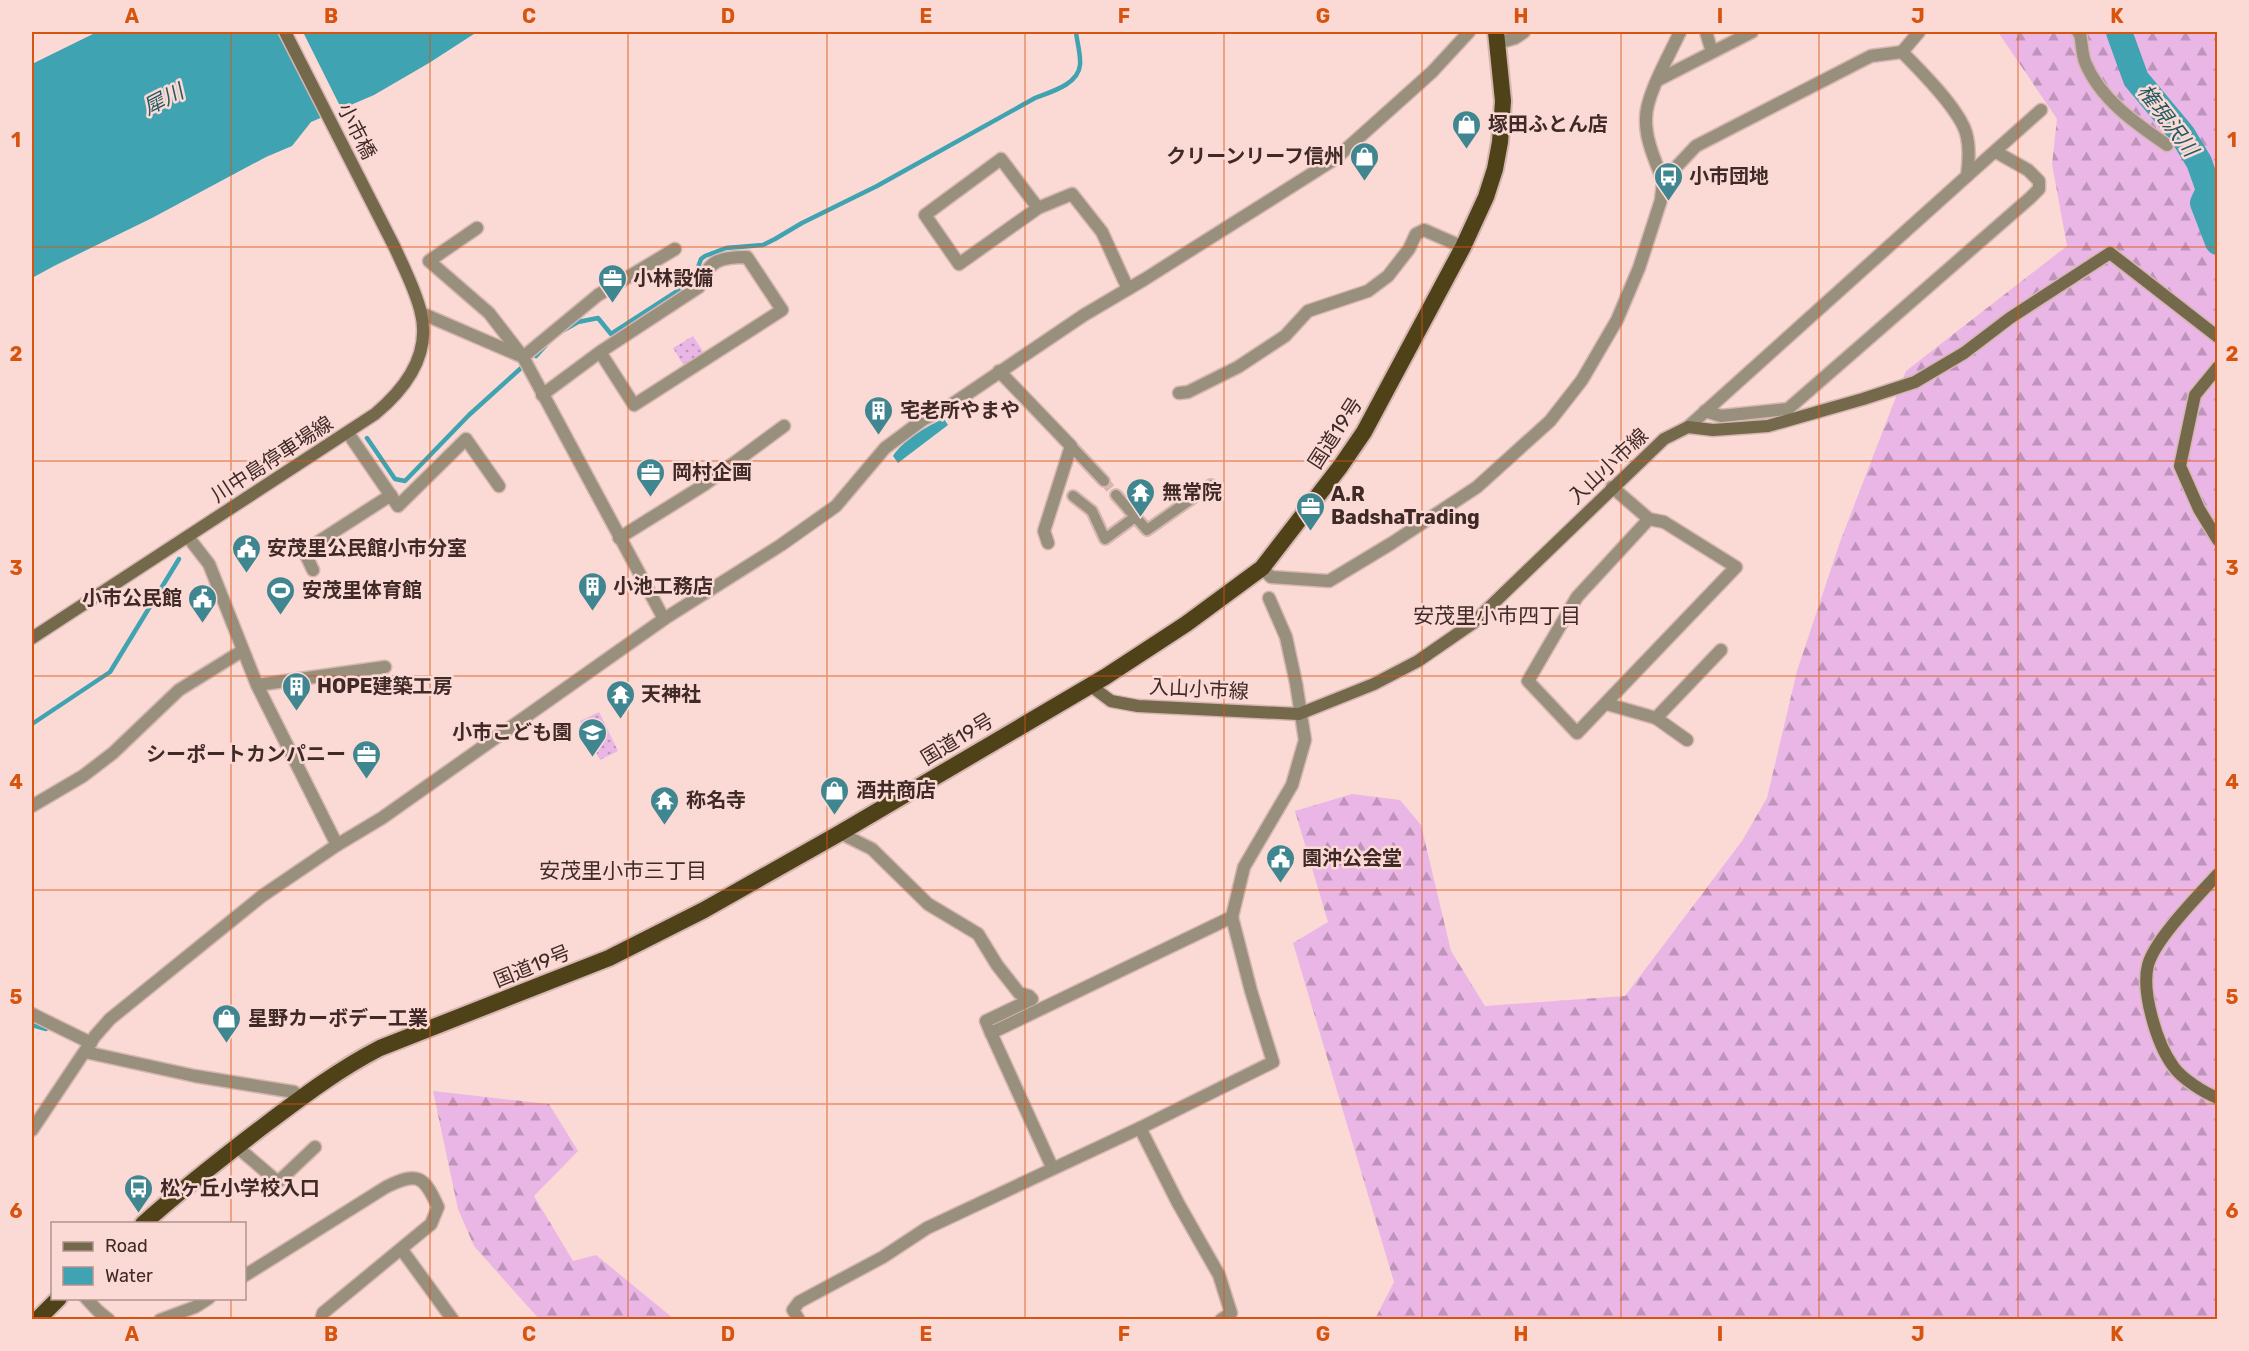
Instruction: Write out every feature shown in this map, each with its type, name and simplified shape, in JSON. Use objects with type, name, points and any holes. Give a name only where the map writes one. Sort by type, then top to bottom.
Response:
[{"type":"highway","name":"国道19号","points":[[145,1222],[180,1191],[237,1147],[302,1098],[357,1061],[380,1048],[609,958],[704,910],[1091,686],[1186,624],[1262,568],[1364,432],[1463,247],[1486,197],[1495,170],[1500,142],[1503,101],[1497,37]]},
{"type":"highway","points":[[37,1320],[58,1300]]},
{"type":"main road","name":"小市橋","points":[[285,32],[395,248]]},
{"type":"main road","name":"川中島停車場線","points":[[32,638],[348,433],[390,401],[406,384],[417,363],[423,337],[421,313],[395,248]]},
{"type":"main road","name":"入山小市線","points":[[1091,686],[1111,702],[1138,706],[1299,714],[1383,679],[1418,661],[1473,622],[1664,439],[1688,428],[1713,430],[1768,426],[1915,382],[1964,352],[2010,318],[2110,253],[2217,337]]},
{"type":"main road","points":[[2217,367],[2195,395],[2180,466],[2199,509],[2217,540]]},
{"type":"main road","points":[[2217,874],[2167,931],[2148,964],[2146,992],[2157,1032],[2173,1067],[2205,1093],[2217,1098]]},
{"type":"street","points":[[32,1130],[110,1019],[262,896],[337,844],[382,818],[664,619],[781,545],[836,506],[885,448],[924,419],[945,409],[999,371],[1335,159],[1432,72],[1469,32]]},
{"type":"street","points":[[1497,37],[1515,38],[1524,32]]},
{"type":"street","points":[[1262,568],[1271,577],[1329,581],[1477,487],[1550,421],[1582,380],[1617,320],[1646,251],[1661,201],[1663,182],[1651,149],[1646,118],[1652,92],[1680,32]]},
{"type":"street","points":[[1706,32],[1712,52]]},
{"type":"street","points":[[1658,80],[1752,32]]},
{"type":"street","points":[[1663,182],[1696,146],[1871,56],[1902,51],[1919,32]]},
{"type":"street","points":[[2078,32],[2084,60],[2095,81],[2113,104],[2167,145]]},
{"type":"street","points":[[1902,51],[1929,78],[1962,125],[1966,133],[1969,157],[1967,176]]},
{"type":"street","points":[[1688,428],[2041,110]]},
{"type":"street","points":[[1705,411],[1721,416],[1788,409],[2030,198],[2039,189],[2039,181],[2028,170],[1996,152]]},
{"type":"street","points":[[1038,208],[1001,159],[925,214],[959,264],[1038,208],[1072,194],[1102,232],[1128,289]]},
{"type":"street","points":[[477,228],[429,261],[489,313],[523,357],[664,619]]},
{"type":"street","points":[[1179,393],[1188,392],[1238,367],[1285,336],[1308,311],[1368,291],[1388,276],[1409,249],[1416,234],[1424,230],[1463,247]]},
{"type":"street","points":[[523,357],[598,295],[675,249]]},
{"type":"street","points":[[542,395],[600,352],[699,287],[704,270],[714,262],[729,257],[747,257],[782,310],[634,405],[600,352]]},
{"type":"street","points":[[421,313],[523,357]]},
{"type":"street","points":[[999,371],[1104,481]]},
{"type":"street","points":[[620,538],[704,484],[784,426]]},
{"type":"street","points":[[348,433],[398,506],[466,439],[499,486]]},
{"type":"street","points":[[1048,543],[1044,531],[1071,446]]},
{"type":"street","points":[[1116,495],[1148,530],[1211,485]]},
{"type":"street","points":[[1612,488],[1649,519],[1664,522],[1736,567],[1577,733],[1528,681],[1577,597],[1649,519]]},
{"type":"street","points":[[1073,496],[1092,511],[1105,539],[1148,494]]},
{"type":"street","points":[[313,570],[304,551],[391,495]]},
{"type":"street","points":[[188,537],[208,564],[257,685],[337,844]]},
{"type":"street","points":[[799,1320],[793,1310],[799,1302],[883,1257],[927,1228],[1052,1167],[1140,1128],[1272,1062],[1251,992],[1233,917],[1244,867],[1292,785],[1305,740],[1286,637],[1269,598]]},
{"type":"street","points":[[1656,718],[1721,650]]},
{"type":"street","points":[[32,807],[83,776],[113,753],[179,690],[242,651]]},
{"type":"street","points":[[257,685],[385,667]]},
{"type":"street","points":[[1606,704],[1656,718],[1687,740]]},
{"type":"street","points":[[840,833],[872,849],[928,904],[978,934],[996,965],[1019,993],[1032,999],[986,1021],[1052,1167]]},
{"type":"street","points":[[991,1033],[1233,917]]},
{"type":"street","points":[[32,1014],[88,1048],[195,1076],[294,1092],[302,1098]]},
{"type":"street","points":[[1140,1128],[1178,1203],[1219,1275],[1231,1313],[1221,1320]]},
{"type":"street","points":[[237,1147],[278,1182],[315,1147]]},
{"type":"street","points":[[246,1275],[386,1187],[406,1177],[418,1178],[429,1188],[438,1207],[431,1224],[323,1313],[321,1320]]},
{"type":"street","points":[[402,1250],[453,1320]]},
{"type":"street","points":[[87,1300],[109,1320]]},
{"type":"street","points":[[160,1320],[207,1300]]},
{"type":"green space","points":[[1998,32],[2217,32],[2217,1319],[1375,1319],[1394,1282],[1293,943],[1328,922],[1295,811],[1352,794],[1400,800],[1421,825],[1451,951],[1485,1006],[1625,996],[1742,841],[1767,798],[1797,671],[1840,542],[1906,371],[2067,246],[2052,164],[2057,119]]},
{"type":"green space","points":[[693,336],[704,353],[684,366],[673,348]]},
{"type":"green space","points":[[599,712],[618,751],[600,760],[580,721]]},
{"type":"green space","points":[[433,1091],[549,1104],[578,1151],[534,1196],[573,1261],[596,1255],[674,1319],[539,1319],[474,1246],[458,1209]]},
{"type":"water","name":"犀川","points":[[97,32],[477,32],[374,95],[311,122],[292,146],[266,157],[152,218],[32,278],[32,64]]},
{"type":"water","points":[[944,419],[948,425],[898,463],[893,456],[902,445],[923,429]]},
{"type":"pier","points":[[278,32],[303,32],[343,112],[323,120]]},
{"type":"waterway","points":[[564,330],[578,322],[598,318],[611,334],[693,281],[701,259],[705,256],[726,248],[763,245],[877,186],[1035,98],[1069,83],[1078,72],[1080,65],[1076,32]]},
{"type":"waterway","name":"権現沢川","points":[[2119,32],[2136,79],[2182,134],[2199,162],[2209,190],[2203,203],[2218,242]]},
{"type":"waterway","points":[[536,356],[546,345]]},
{"type":"waterway","points":[[367,438],[395,479],[405,481],[469,415],[520,369]]},
{"type":"waterway","points":[[32,724],[110,672],[179,559]]},
{"type":"waterway","points":[[32,1025],[46,1029]]},
{"type":"tunnel","points":[[1104,481],[1116,495]]},
{"type":"place","name":"塚田ふとん店","points":[[1467,150]]},
{"type":"place","name":"クリーンリーフ信州","points":[[1365,182]]},
{"type":"place","name":"小市団地","points":[[1668,202]]},
{"type":"place","name":"小林設備","points":[[612,304]]},
{"type":"place","name":"宅老所やまや","points":[[879,436]]},
{"type":"place","name":"岡村企画","points":[[651,498]]},
{"type":"place","name":"無常院","points":[[1141,518]]},
{"type":"place","name":"A.R BadshaTrading","points":[[1310,532]]},
{"type":"place","name":"安茂里公民館小市分室","points":[[246,574]]},
{"type":"place","name":"小池工務店","points":[[592,612]]},
{"type":"place","name":"安茂里体育館","points":[[281,616]]},
{"type":"place","name":"小市公民館","points":[[203,624]]},
{"type":"place","name":"HOPE建築工房","points":[[296,712]]},
{"type":"place","name":"天神社","points":[[620,720]]},
{"type":"place","name":"小市こども園","points":[[593,758]]},
{"type":"place","name":"シーポートカンパニー","points":[[367,780]]},
{"type":"place","name":"酒井商店","points":[[835,816]]},
{"type":"place","name":"称名寺","points":[[665,826]]},
{"type":"place","name":"園沖公会堂","points":[[1281,884]]},
{"type":"place","name":"星野カーボデー工業","points":[[227,1044]]},
{"type":"place","name":"松ヶ丘小学校入口","points":[[139,1214]]},
{"type":"district","name":"安茂里小市四丁目","points":[[1497,615]]},
{"type":"district","name":"安茂里小市三丁目","points":[[623,870]]}]
